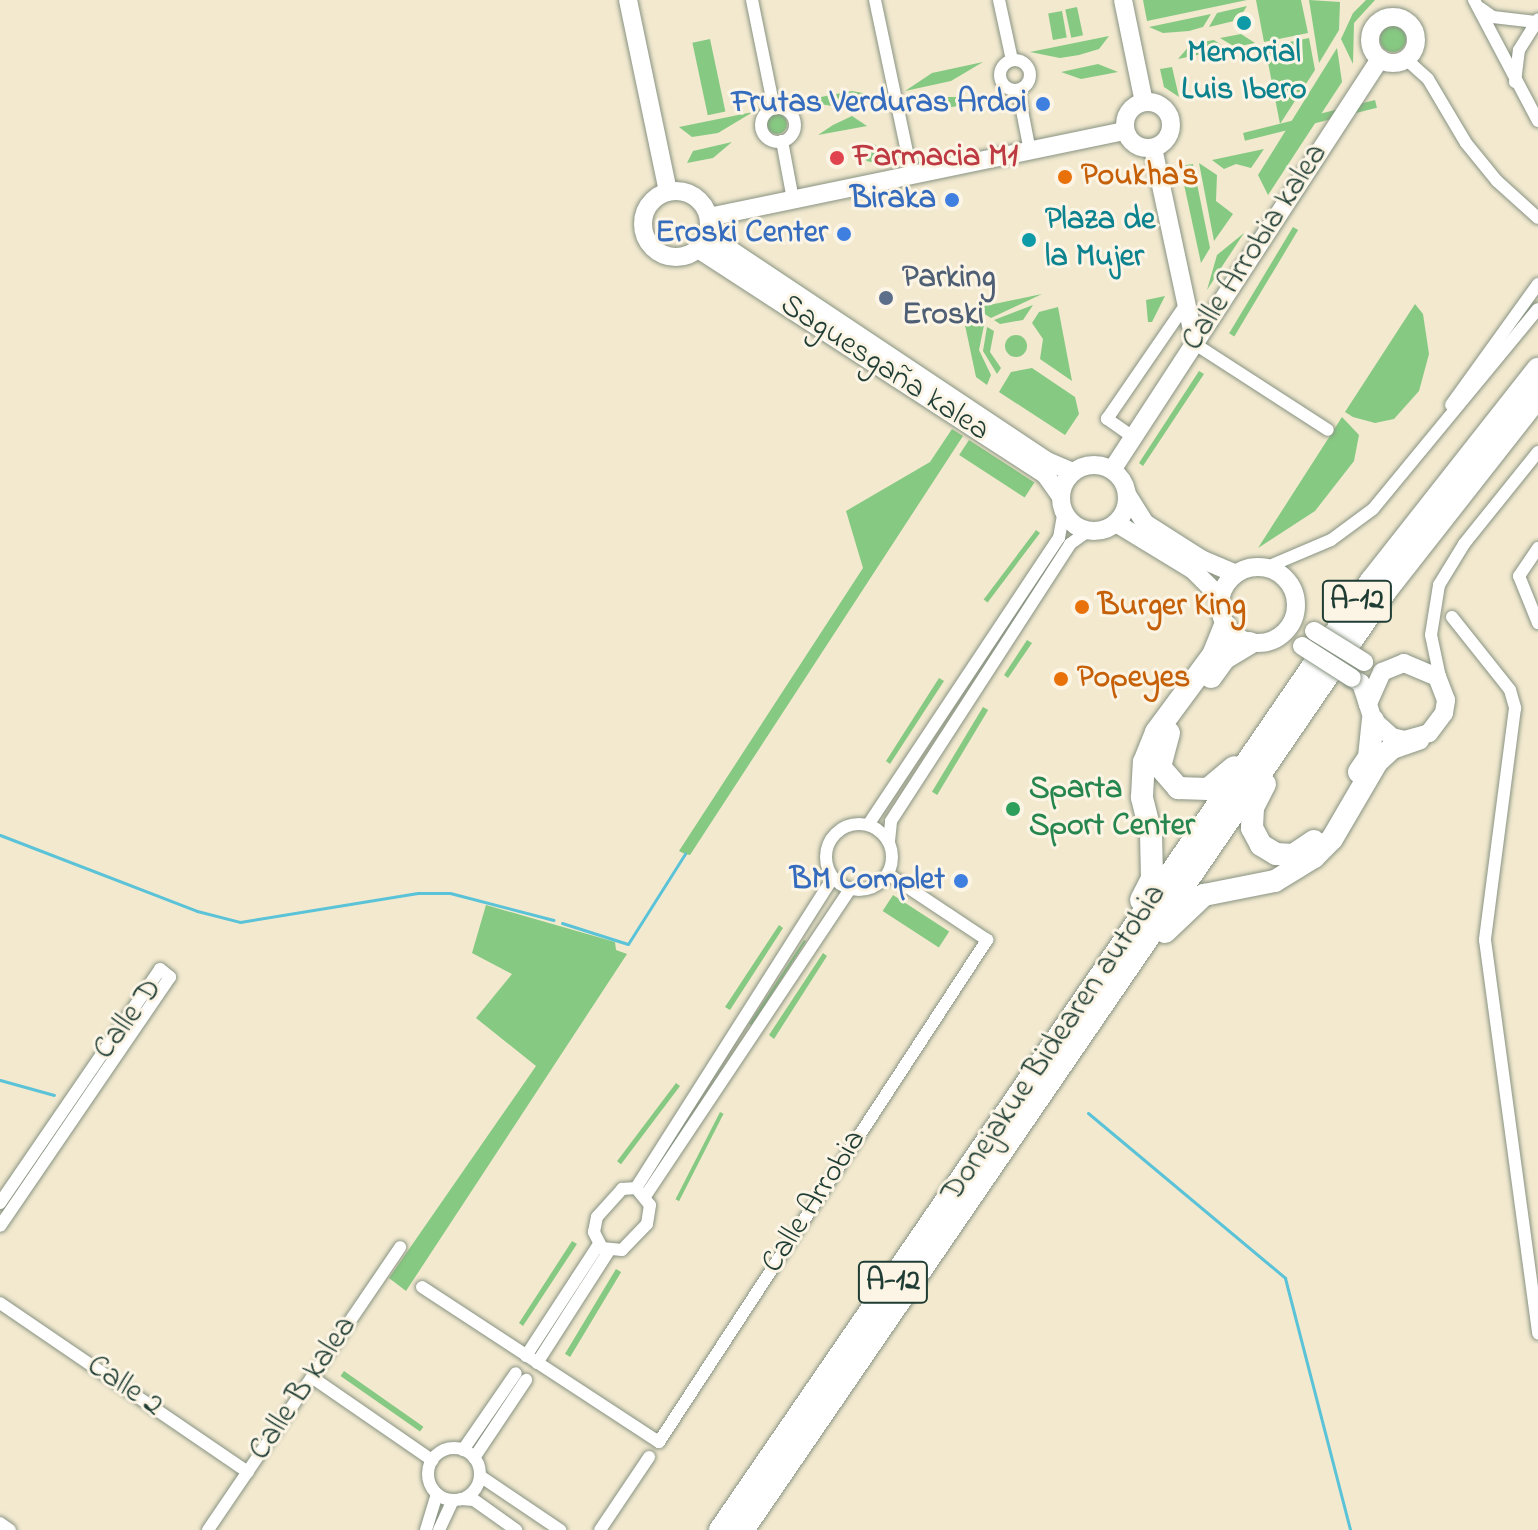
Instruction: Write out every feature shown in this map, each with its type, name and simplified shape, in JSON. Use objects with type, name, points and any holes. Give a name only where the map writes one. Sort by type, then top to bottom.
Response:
[{"type":"highway","name":"Donejakue Bidearen autobia","points":[[720,1530],[1371,581],[1538,369]]},
{"type":"highway","name":"Donejakue Bidearen autobia","points":[[743,1530],[1385,592],[1538,397]]},
{"type":"highway","points":[[1070,1018],[1152,878],[1151,834],[1142,797],[1149,747],[1213,655],[1225,625]]},
{"type":"highway","points":[[1250,643],[1225,658],[1173,725],[1161,747],[1160,767],[1169,782],[1192,792],[1224,780],[1270,713],[1299,685]]},
{"type":"highway","points":[[1299,720],[1253,808],[1252,828],[1261,845],[1276,854],[1293,855],[1312,846],[1369,757],[1371,712]]},
{"type":"highway","points":[[1097,1011],[1129,980],[1181,913],[1204,895],[1275,881],[1314,857],[1332,839],[1377,762],[1392,748],[1418,739]]},
{"type":"highway","points":[[752,1530],[838,1403],[844,1381]]},
{"type":"highway","points":[[710,1530],[758,1474]]},
{"type":"street","points":[[628,0],[668,191]]},
{"type":"street","points":[[752,0],[774,108]]},
{"type":"street","points":[[875,0],[912,175]]},
{"type":"street","points":[[999,0],[1012,60],[1030,70],[1030,81],[1018,90],[1007,89],[999,77],[1012,60]]},
{"type":"street","points":[[1123,0],[1144,102]]},
{"type":"street","points":[[1476,3],[1493,17],[1537,21],[1519,50],[1515,86]]},
{"type":"street","points":[[1476,3],[1515,86],[1538,121]]},
{"type":"street","points":[[1391,9],[1415,33],[1416,46],[1407,60],[1391,64],[1380,59],[1371,48],[1371,34],[1391,9]]},
{"type":"street","name":"Calle Arrobia kalea","points":[[1112,470],[1380,59]]},
{"type":"street","points":[[1407,60],[1428,79],[1466,143],[1497,181],[1538,218]]},
{"type":"street","points":[[1018,90],[1030,151]]},
{"type":"street","points":[[1144,102],[1161,106],[1171,120],[1167,137],[1153,148],[1136,145],[1125,131],[1128,112],[1144,102]]},
{"type":"street","points":[[774,108],[789,112],[794,121],[793,131],[782,141],[771,140],[761,128],[762,117],[774,108]]},
{"type":"street","points":[[668,191],[645,212],[647,241],[666,256],[685,256],[705,234],[793,200],[1125,131]]},
{"type":"street","points":[[782,141],[793,200]]},
{"type":"street","points":[[1153,148],[1195,344],[1328,430]]},
{"type":"street","points":[[668,191],[695,196],[705,234]]},
{"type":"street","name":"Saguesgaña kalea","points":[[705,234],[1047,461],[1073,472]]},
{"type":"street","name":"Saguesgaña kalea","points":[[705,234],[1045,474],[1062,504]]},
{"type":"street","points":[[1443,428],[1452,403],[1538,284]]},
{"type":"street","name":"Calle Arrobia kalea","points":[[1133,437],[1107,419],[1186,304]]},
{"type":"street","points":[[868,825],[1059,538],[1062,504],[1073,472],[1093,464],[1112,470],[1145,523],[1201,559],[1236,574],[1265,568],[1331,540],[1353,525],[1407,475],[1538,309]]},
{"type":"street","points":[[889,841],[868,825],[848,826],[833,837],[826,858],[833,878],[850,889],[872,888],[888,874],[891,821],[1069,546],[1088,531],[1116,523],[1193,570],[1220,597],[1225,625],[1250,643],[1278,637],[1302,646],[1361,683],[1371,712],[1392,737],[1418,739],[1429,733],[1444,713],[1443,687],[1431,635],[1439,585],[1464,544],[1538,452]]},
{"type":"street","points":[[1116,523],[1128,496]]},
{"type":"street","points":[[1062,504],[1088,531]]},
{"type":"street","points":[[1538,548],[1519,576],[1520,590],[1538,623]]},
{"type":"street","points":[[1265,568],[1291,586],[1296,607],[1314,631],[1382,672],[1416,664],[1443,687]]},
{"type":"street","points":[[1220,597],[1236,574]]},
{"type":"street","points":[[1278,637],[1296,607]]},
{"type":"street","points":[[1452,617],[1510,690],[1515,708],[1485,940],[1538,1333]]},
{"type":"street","points":[[1371,712],[1382,672]]},
{"type":"street","name":"Calle Arrobia","points":[[422,1287],[659,1442],[987,940],[888,874]]},
{"type":"street","points":[[641,1192],[833,878]]},
{"type":"street","points":[[641,1192],[850,889]]},
{"type":"street","name":"Calle D","points":[[0,1203],[160,969],[170,977],[0,1226]]},
{"type":"street","points":[[604,1248],[595,1225],[604,1205],[622,1189],[641,1192]]},
{"type":"street","points":[[604,1248],[622,1250],[641,1234],[649,1215],[641,1192]]},
{"type":"street","name":"Calle B kalea","points":[[208,1530],[400,1247]]},
{"type":"street","points":[[532,1360],[604,1248]]},
{"type":"street","name":"Calle 2","points":[[0,1303],[248,1472]]},
{"type":"street","points":[[468,1454],[521,1376]]},
{"type":"street","points":[[313,1378],[432,1460]]},
{"type":"street","points":[[468,1454],[445,1450],[432,1460],[429,1482],[437,1495],[474,1500],[516,1530]]},
{"type":"street","points":[[468,1454],[480,1476],[560,1530]]},
{"type":"street","points":[[600,1530],[649,1457]]},
{"type":"street","points":[[439,1530],[457,1500],[474,1490],[480,1476]]},
{"type":"street","points":[[426,1530],[437,1495]]},
{"type":"street","points":[[0,1523],[10,1530]]},
{"type":"green space","points":[[1143,0],[1247,0],[1147,21]]},
{"type":"green space","points":[[1256,0],[1301,0],[1308,33],[1264,42]]},
{"type":"green space","points":[[1309,0],[1340,2],[1339,30],[1319,63]]},
{"type":"green space","points":[[1366,0],[1375,0],[1354,23],[1353,64],[1341,39],[1353,13]]},
{"type":"green space","points":[[1247,6],[1238,20],[1209,27],[1217,13]]},
{"type":"green space","points":[[1077,7],[1083,35],[1071,38],[1065,9]]},
{"type":"green space","points":[[1062,11],[1067,38],[1053,40],[1048,13]]},
{"type":"green space","points":[[1211,14],[1203,27],[1189,31],[1163,33],[1149,27]]},
{"type":"green space","points":[[1393,26],[1402,30],[1406,39],[1402,48],[1393,52],[1384,48],[1380,39],[1384,30]]},
{"type":"green space","points":[[1241,34],[1255,43],[1235,47],[1220,38]]},
{"type":"green space","points":[[1109,36],[1099,49],[1079,55],[1060,58],[1030,52]]},
{"type":"green space","points":[[1309,38],[1315,70],[1280,124],[1265,47]]},
{"type":"green space","points":[[710,39],[725,111],[708,115],[692,43]]},
{"type":"green space","points":[[1214,40],[1227,49],[1178,59],[1191,44]]},
{"type":"green space","points":[[1337,48],[1342,82],[1268,195],[1258,175]]},
{"type":"green space","points":[[983,62],[951,81],[905,91],[932,73]]},
{"type":"green space","points":[[1098,64],[1118,72],[1081,79],[1061,72]]},
{"type":"green space","points":[[1172,67],[1179,97],[1164,87],[1160,69]]},
{"type":"green space","points":[[852,91],[884,97],[839,107],[800,101]]},
{"type":"green space","points":[[943,97],[961,97],[981,101],[933,111]]},
{"type":"green space","points":[[1375,100],[1377,108],[1245,141],[1243,133]]},
{"type":"green space","points":[[753,112],[718,133],[692,137],[679,127]]},
{"type":"green space","points":[[777,114],[784,117],[787,124],[784,131],[777,134],[770,131],[767,124],[770,117]]},
{"type":"green space","points":[[852,116],[867,126],[818,135],[833,125]]},
{"type":"green space","points":[[732,142],[713,158],[687,163],[693,151]]},
{"type":"green space","points":[[871,144],[880,153],[871,162],[862,153]]},
{"type":"green space","points":[[1264,149],[1251,168],[1236,164],[1224,169],[1212,160]]},
{"type":"green space","points":[[1199,163],[1217,175],[1216,201],[1233,214],[1214,241]]},
{"type":"green space","points":[[1193,164],[1210,248],[1201,263],[1180,166]]},
{"type":"green space","points":[[1293,227],[1298,230],[1234,336],[1229,333]]},
{"type":"green space","points":[[1244,233],[1223,265],[1207,290],[1217,255]]},
{"type":"green space","points":[[1042,294],[991,318],[975,308]]},
{"type":"green space","points":[[1165,296],[1152,322],[1148,322],[1146,300]]},
{"type":"green space","points":[[1415,304],[1423,314],[1429,354],[1419,391],[1394,419],[1375,423],[1353,417],[1345,412]]},
{"type":"green space","points":[[1033,305],[1023,320],[1000,324],[994,320]]},
{"type":"green space","points":[[1058,307],[1072,381],[1040,359],[1043,339],[1032,323],[1039,312]]},
{"type":"green space","points":[[962,311],[984,325],[979,350],[991,375],[987,385],[976,377]]},
{"type":"green space","points":[[987,327],[994,331],[990,352],[1001,368],[997,374],[983,351]]},
{"type":"green space","points":[[1016,335],[1024,338],[1027,346],[1024,354],[1016,357],[1008,354],[1005,346],[1008,338]]},
{"type":"green space","points":[[1032,368],[1075,397],[1079,414],[1065,435],[999,392],[1011,372]]},
{"type":"green space","points":[[1199,371],[1204,374],[1143,466],[1139,463]]},
{"type":"green space","points":[[1342,417],[1359,435],[1354,461],[1315,511],[1258,548]]},
{"type":"green space","points":[[952,429],[963,436],[690,855],[679,851],[863,568],[846,511],[930,462]]},
{"type":"green space","points":[[969,440],[1034,482],[1025,498],[959,455]]},
{"type":"green space","points":[[1036,530],[1040,533],[988,602],[984,599]]},
{"type":"green space","points":[[1027,640],[1032,643],[1008,678],[1004,675]]},
{"type":"green space","points":[[939,678],[944,681],[890,764],[886,761]]},
{"type":"green space","points":[[983,707],[988,710],[937,795],[932,792]]},
{"type":"green space","points":[[893,895],[949,931],[939,947],[883,911]]},
{"type":"green space","points":[[486,905],[615,942],[616,950],[627,954],[406,1291],[389,1278],[536,1066],[476,1018],[512,974],[472,953]]},
{"type":"green space","points":[[779,925],[783,928],[730,1010],[725,1007]]},
{"type":"green space","points":[[804,940],[752,1025],[749,1024]]},
{"type":"green space","points":[[823,953],[827,956],[774,1039],[769,1035]]},
{"type":"green space","points":[[676,1083],[680,1086],[621,1164],[617,1161]]},
{"type":"green space","points":[[720,1112],[724,1114],[679,1201],[676,1199]]},
{"type":"green space","points":[[572,1241],[577,1244],[523,1326],[519,1323]]},
{"type":"green space","points":[[616,1269],[621,1272],[570,1357],[565,1354]]},
{"type":"green space","points":[[344,1371],[423,1427],[420,1432],[341,1376]]},
{"type":"waterway","points":[[0,835],[197,911],[240,922],[418,893],[450,893],[554,920]]},
{"type":"waterway","points":[[562,923],[628,944],[685,854]]},
{"type":"waterway","points":[[0,1080],[54,1095]]},
{"type":"waterway","points":[[1088,1113],[1285,1278],[1350,1530]]},
{"type":"place","name":"Memorial Luis Ibero","points":[[1244,23]]},
{"type":"place","name":"Frutas Verduras Ardoi","points":[[1043,104]]},
{"type":"place","name":"Farmacia M1","points":[[837,158]]},
{"type":"place","name":"Poukha's","points":[[1065,177]]},
{"type":"place","name":"Biraka","points":[[952,200]]},
{"type":"place","name":"Eroski Center","points":[[844,234]]},
{"type":"place","name":"Plaza de la Mujer","points":[[1029,240]]},
{"type":"place","name":"Parking Eroski","points":[[886,298]]},
{"type":"place","name":"Burger King","points":[[1082,607]]},
{"type":"place","name":"Popeyes","points":[[1061,679]]},
{"type":"place","name":"Sparta Sport Center","points":[[1013,809]]},
{"type":"place","name":"BM Complet","points":[[961,881]]}]
